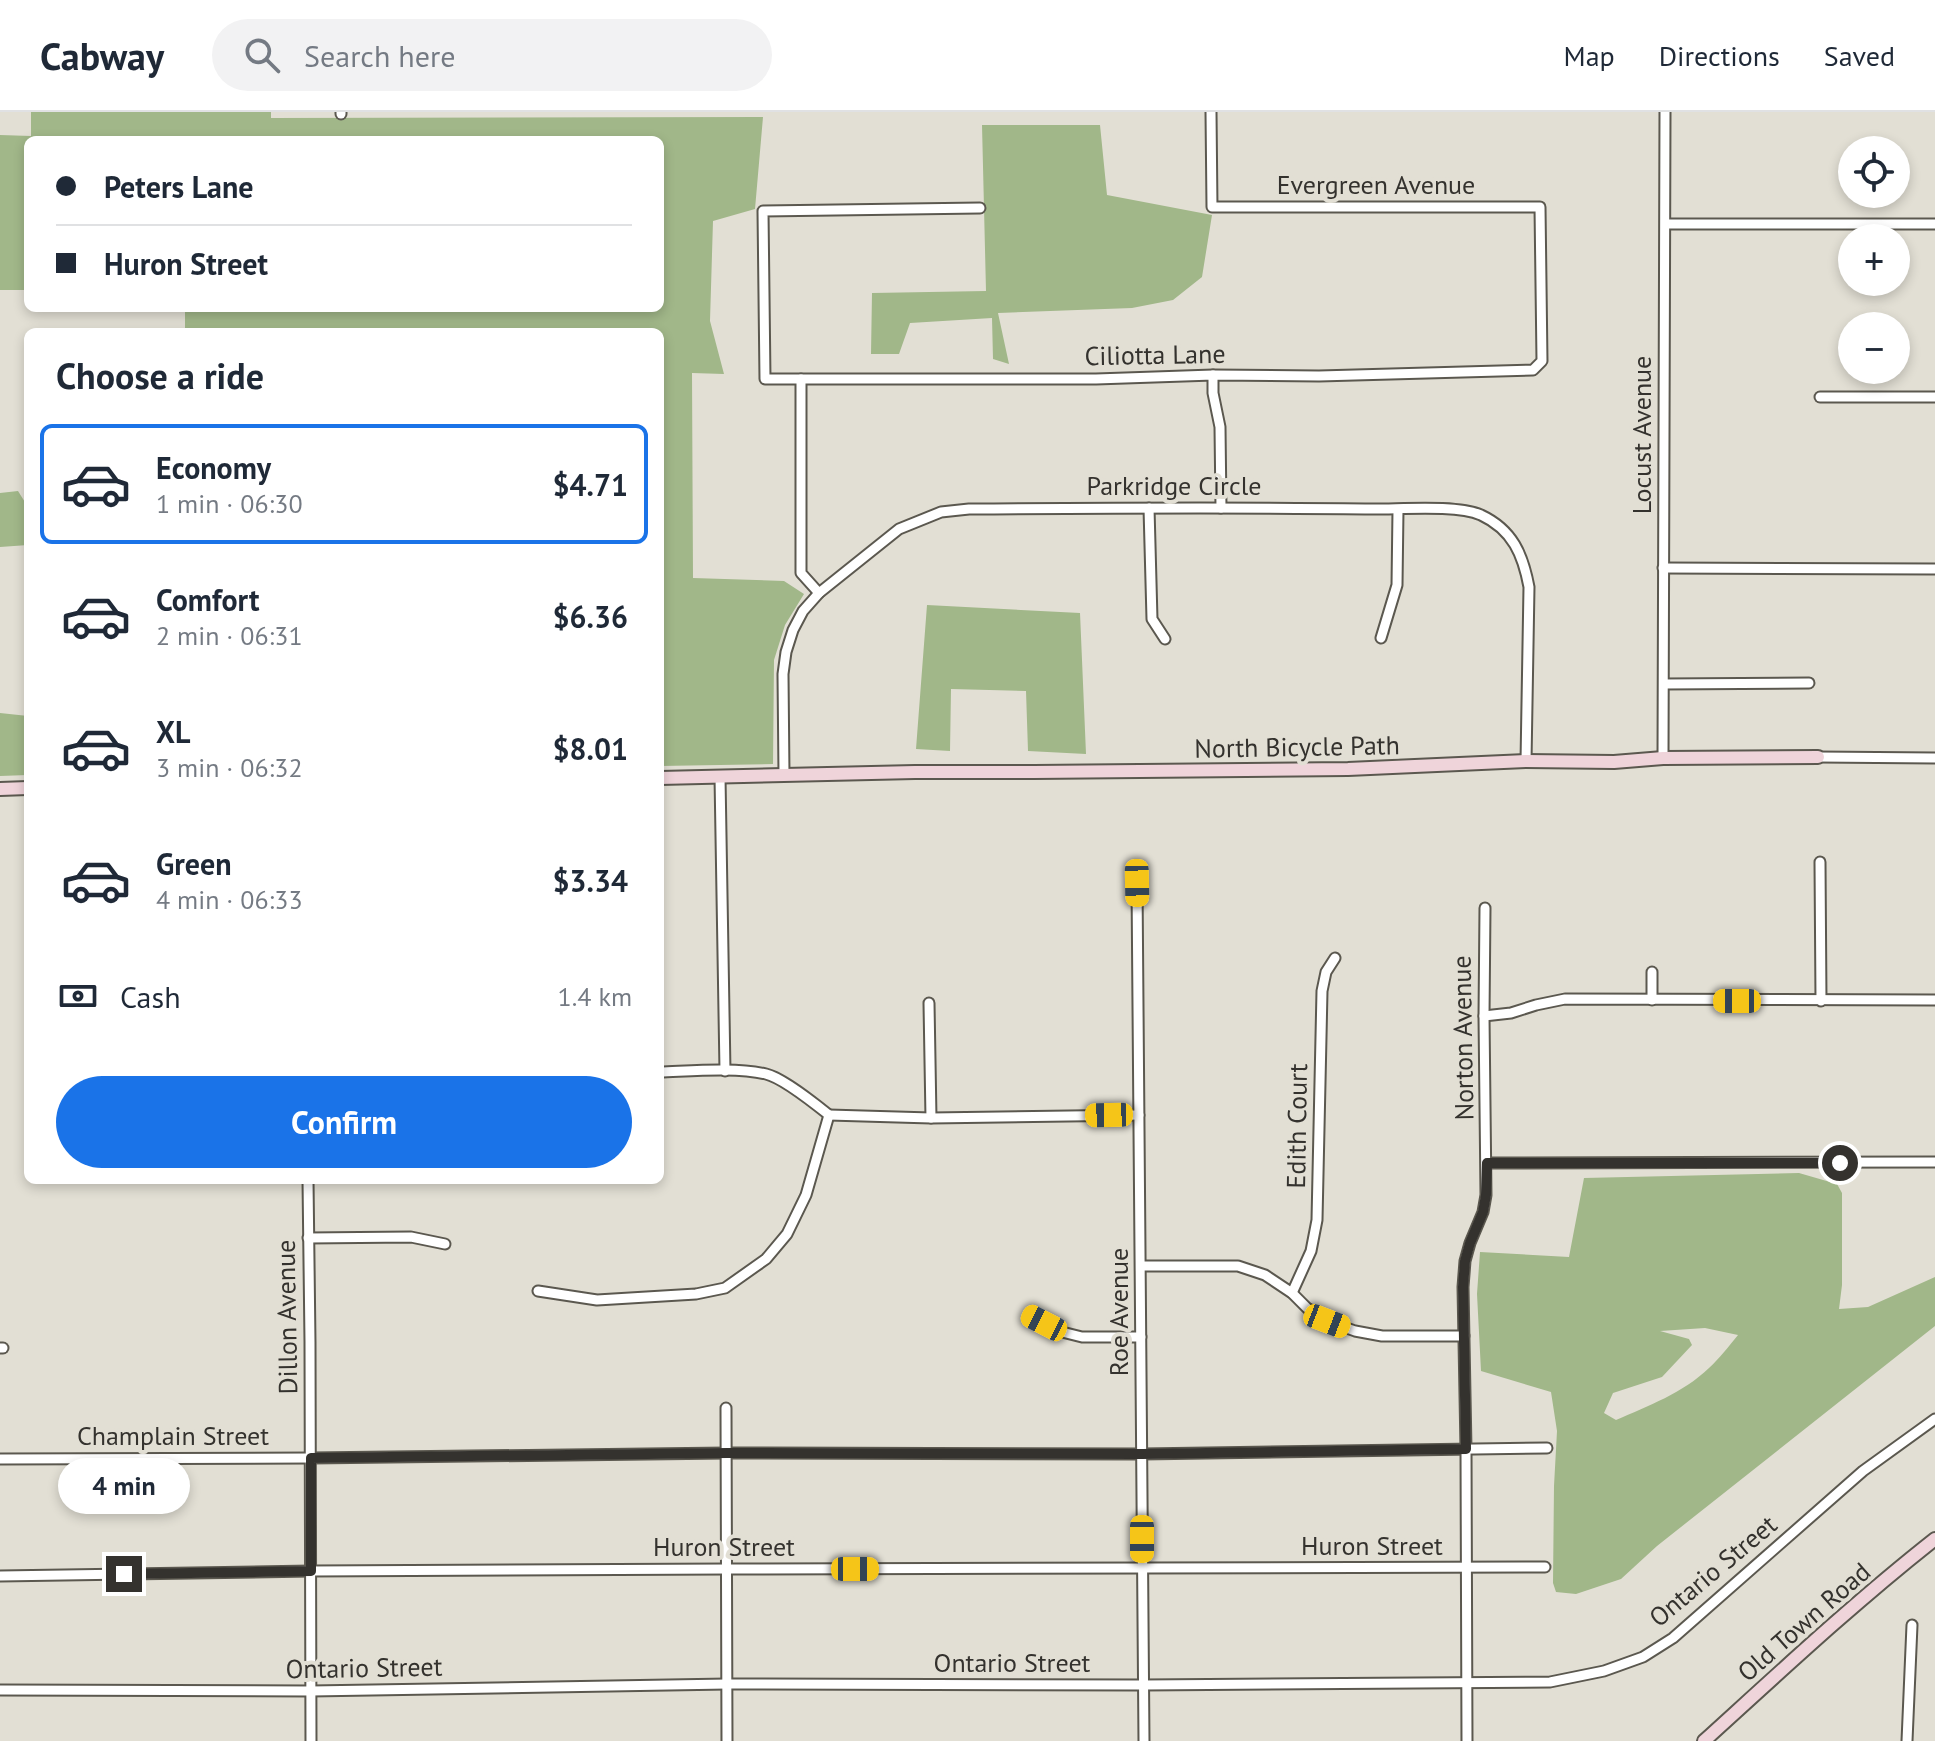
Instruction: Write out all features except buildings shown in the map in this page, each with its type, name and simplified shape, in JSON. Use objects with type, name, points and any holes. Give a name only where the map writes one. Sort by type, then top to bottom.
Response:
[{"type":"street","name":"Evergreen Avenue","points":[[1211,112],[1212,207],[1540,207],[1542,361]]},
{"type":"street","name":"Locust Avenue","points":[[1663,758],[1665,112]]},
{"type":"street","name":"Ciliotta Lane","points":[[980,208],[763,211],[765,379],[1319,376],[1533,370],[1542,361]]},
{"type":"street","points":[[1666,224],[1935,224]]},
{"type":"street","points":[[1213,375],[1213,393],[1220,427],[1221,508]]},
{"type":"street","points":[[801,379],[801,573],[819,593]]},
{"type":"street","points":[[1820,397],[1935,397]]},
{"type":"street","points":[[1149,508],[1152,619],[1165,639]]},
{"type":"street","name":"Parkridge Circle","points":[[784,774],[783,674],[786,652],[803,611],[819,593],[899,529],[941,512],[969,509],[1440,509],[1477,513],[1493,521],[1516,546],[1524,563],[1529,587],[1526,761]]},
{"type":"street","points":[[1381,638],[1397,585],[1398,510]]},
{"type":"street","points":[[1663,568],[1935,569]]},
{"type":"street","points":[[1664,684],[1809,683]]},
{"type":"street","name":"North Bicycle Path","points":[[664,778],[1348,769],[1663,758],[1935,758]]},
{"type":"street","points":[[720,777],[725,1071]]},
{"type":"street","points":[[0,789],[24,788]]},
{"type":"street","points":[[1820,866],[1821,1001]]},
{"type":"street","name":"Roe Avenue","points":[[1137,883],[1144,1741]]},
{"type":"street","name":"Norton Avenue","points":[[1467,1741],[1463,1287],[1465,1261],[1486,1195],[1485,908]]},
{"type":"street","name":"Edith Court","points":[[1292,1293],[1311,1251],[1317,1220],[1322,991],[1326,972],[1335,958]]},
{"type":"street","points":[[1652,972],[1652,1000]]},
{"type":"street","points":[[1484,1016],[1511,1013],[1565,999],[1935,1000]]},
{"type":"street","points":[[929,1003],[931,1118]]},
{"type":"street","points":[[664,1072],[768,1074],[829,1115],[931,1118],[1139,1115]]},
{"type":"street","points":[[538,1291],[597,1300],[696,1294],[725,1288],[766,1259],[787,1234],[806,1195],[829,1115]]},
{"type":"street","points":[[1487,1163],[1935,1162]]},
{"type":"street","name":"Dillon Avenue","points":[[308,1184],[311,1741]]},
{"type":"street","points":[[308,1238],[411,1237],[445,1244]]},
{"type":"street","points":[[1141,1266],[1238,1266],[1265,1275],[1327,1321],[1355,1331],[1382,1336],[1464,1336]]},
{"type":"street","points":[[1029,1316],[1058,1331],[1082,1337],[1141,1337]]},
{"type":"street","points":[[726,1408],[727,1741]]},
{"type":"street","name":"Ontario Street","points":[[0,1690],[311,1691],[727,1684],[1550,1682],[1604,1671],[1643,1657],[1673,1638],[1863,1471],[1935,1419]]},
{"type":"street","name":"Champlain Street","points":[[0,1459],[727,1453],[1142,1454],[1547,1448]]},
{"type":"street","name":"Old Town Road","points":[[1704,1741],[1935,1539]]},
{"type":"street","name":"Huron Street","points":[[0,1576],[311,1571],[1545,1567]]},
{"type":"street","points":[[1907,1741],[1912,1625]]},
{"type":"green space","points":[[31,112],[271,112],[271,118],[763,117],[755,209],[713,221],[710,321],[724,374],[692,373],[693,578],[784,581],[804,594],[785,625],[774,660],[773,764],[664,766],[664,328],[185,328],[185,312],[664,312],[664,136],[31,136]]},
{"type":"green space","points":[[982,125],[1100,125],[1107,195],[1212,215],[1202,277],[1173,300],[1132,308],[998,313],[1009,364],[993,359],[992,318],[910,323],[899,354],[871,354],[872,293],[986,291]]},
{"type":"green space","points":[[0,135],[31,136],[24,136],[24,290],[0,290]]},
{"type":"green space","points":[[18,491],[24,501],[24,545],[0,547],[0,493]]},
{"type":"green space","points":[[927,605],[1080,613],[1086,754],[1028,751],[1026,691],[951,689],[950,751],[916,749]]},
{"type":"green space","points":[[0,713],[24,716],[24,775],[0,776]]},
{"type":"green space","points":[[1799,1173],[1837,1184],[1842,1193],[1839,1309],[1868,1307],[1935,1277],[1935,1326],[1657,1546],[1621,1579],[1576,1594],[1556,1592],[1553,1583],[1557,1431],[1551,1392],[1481,1371],[1477,1294],[1480,1252],[1569,1257],[1584,1178]],"holes":[[[1705,1328],[1738,1335],[1709,1368],[1677,1392],[1616,1420],[1604,1413],[1613,1393],[1662,1377],[1692,1345],[1689,1339],[1660,1331]]]},
{"type":"route","points":[[124,1574],[311,1571],[311,1458],[727,1453],[1142,1454],[1466,1449],[1463,1287],[1465,1261],[1483,1212],[1487,1163],[1840,1163]]}]
